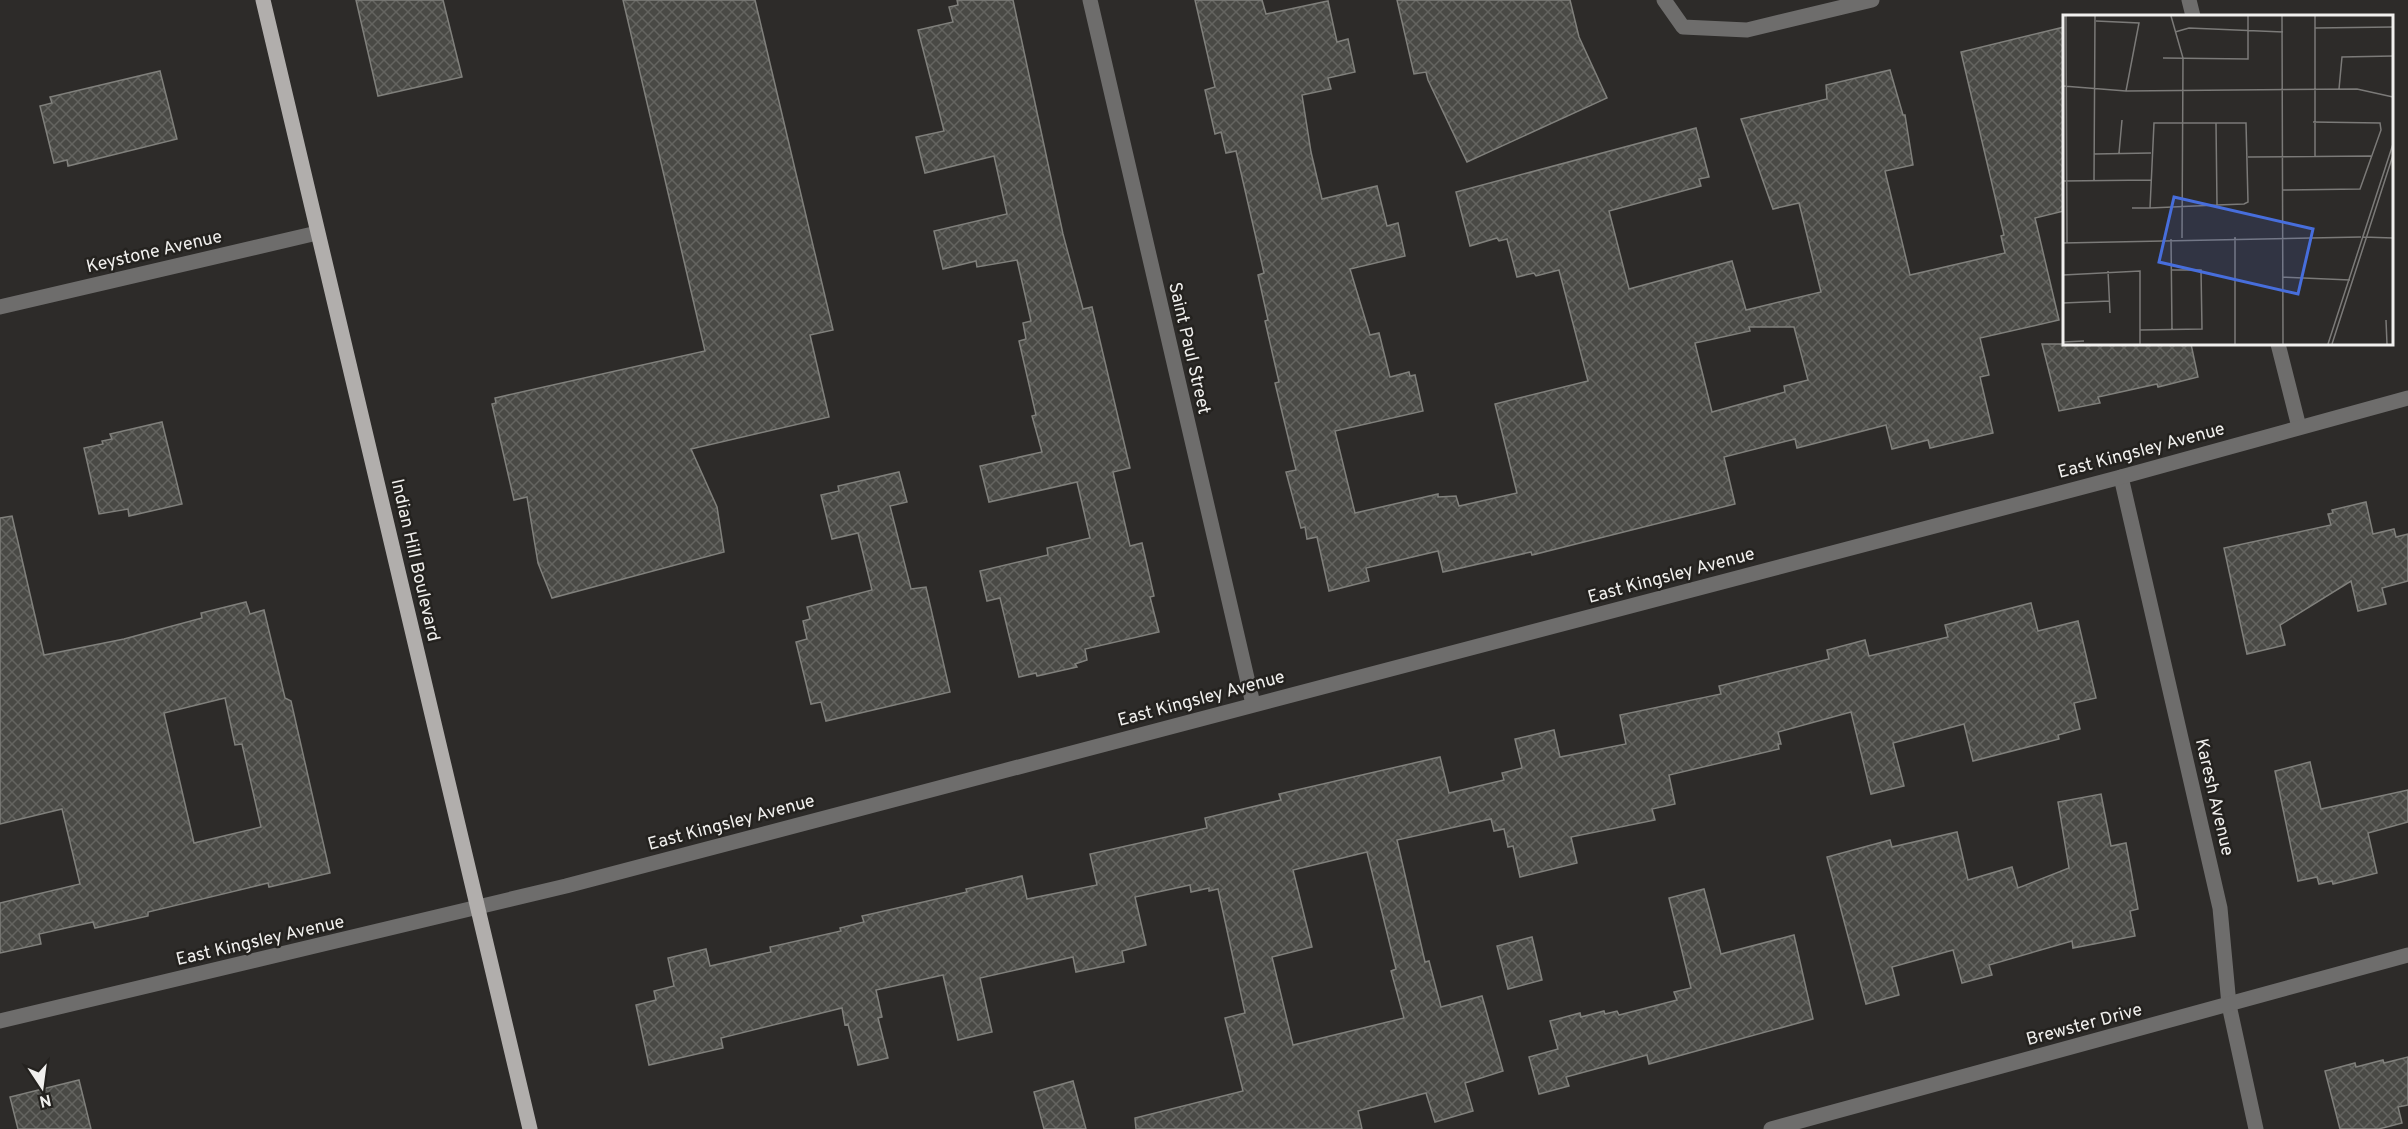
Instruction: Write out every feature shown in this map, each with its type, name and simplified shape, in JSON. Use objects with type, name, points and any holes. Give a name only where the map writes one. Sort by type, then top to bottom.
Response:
[{"type":"main road","name":"Indian Hill Boulevard","points":[[263,0],[530,1129]]},
{"type":"street","name":"Saint Paul Street","points":[[1090,0],[1253,704]]},
{"type":"street","points":[[1664,0],[1683,27],[1747,30],[1872,0]]},
{"type":"street","points":[[2189,0],[2193,15]]},
{"type":"street","name":"Keystone Avenue","points":[[0,307],[317,233]]},
{"type":"street","points":[[2278,345],[2299,427]]},
{"type":"street","name":"East Kingsley Avenue","points":[[0,1021],[479,908],[2121,477],[2408,398]]},
{"type":"street","name":"Karesh Avenue","points":[[2121,477],[2220,908],[2229,1005],[2256,1129]]},
{"type":"street","name":"Brewster Drive","points":[[1771,1129],[2408,955]]},
{"type":"building","points":[[356,0],[443,0],[462,77],[378,96]]},
{"type":"building","points":[[623,0],[755,0],[833,330],[810,335],[829,417],[691,449],[717,507],[724,552],[552,598],[538,563],[527,497],[514,500],[492,404],[496,403],[495,398],[705,351]]},
{"type":"building","points":[[957,0],[1013,0],[1063,234],[1083,309],[1092,307],[1130,468],[1113,472],[1130,546],[1142,543],[1154,596],[1150,597],[1159,632],[1085,649],[1087,660],[1075,664],[1077,667],[1037,676],[1036,673],[1019,677],[1000,598],[987,601],[980,571],[1048,555],[1047,548],[1090,538],[1077,482],[989,502],[980,466],[1042,452],[1032,416],[1036,415],[1019,341],[1026,339],[1023,323],[1031,321],[1017,260],[977,267],[976,261],[943,269],[934,231],[1007,214],[994,156],[925,173],[916,137],[944,131],[918,30],[953,22],[949,7],[958,5]]},
{"type":"building","points":[[1195,0],[1262,0],[1266,14],[1328,1],[1337,42],[1348,39],[1355,72],[1328,78],[1331,89],[1302,95],[1311,152],[1322,199],[1377,186],[1387,226],[1398,223],[1405,256],[1350,269],[1370,335],[1379,333],[1390,377],[1409,372],[1410,376],[1415,375],[1423,411],[1335,431],[1355,513],[1438,494],[1438,497],[1456,496],[1459,506],[1517,493],[1495,404],[1588,381],[1559,270],[1536,276],[1534,273],[1517,277],[1507,239],[1499,241],[1497,238],[1470,246],[1456,192],[1696,128],[1709,177],[1699,179],[1701,186],[1609,211],[1629,289],[1732,261],[1746,310],[1821,292],[1799,203],[1773,209],[1741,119],[1827,99],[1826,85],[1890,70],[1903,115],[1905,115],[1913,165],[1885,171],[1910,275],[2005,253],[2001,236],[2004,235],[1961,52],[2063,27],[2063,211],[2035,218],[2059,320],[1980,338],[1989,375],[1980,377],[1993,433],[1930,448],[1928,440],[1892,449],[1886,425],[1797,448],[1795,439],[1724,457],[1735,504],[1532,555],[1531,552],[1443,572],[1438,551],[1366,568],[1369,581],[1329,591],[1317,537],[1307,539],[1305,527],[1301,528],[1286,472],[1296,470],[1275,383],[1279,382],[1265,321],[1268,320],[1258,275],[1264,273],[1236,151],[1226,153],[1221,132],[1215,134],[1205,90],[1215,87]],"holes":[[[1749,327],[1794,327],[1808,380],[1784,386],[1785,392],[1712,412],[1695,343],[1750,331]]]},
{"type":"building","points":[[1397,0],[1570,0],[1579,37],[1607,98],[1467,162],[1426,72],[1414,74]]},
{"type":"building","points":[[160,71],[177,139],[68,166],[67,160],[54,163],[40,106],[52,103],[50,97]]},
{"type":"building","points":[[2042,344],[2191,345],[2198,377],[2158,387],[2157,384],[2098,397],[2100,403],[2059,411]]},
{"type":"building","points":[[162,422],[182,504],[129,516],[128,509],[99,514],[84,448],[103,444],[102,441],[112,439],[110,434]]},
{"type":"building","points":[[899,472],[907,502],[890,506],[911,589],[926,587],[950,692],[826,721],[821,702],[811,704],[796,642],[807,639],[803,621],[810,619],[807,607],[872,590],[858,533],[832,539],[821,495],[839,491],[838,486]]},
{"type":"building","points":[[2366,502],[2373,534],[2394,529],[2396,537],[2408,534],[2408,581],[2382,588],[2386,604],[2358,611],[2351,581],[2280,625],[2285,645],[2247,654],[2224,548],[2331,525],[2328,514],[2333,513],[2332,510]]},
{"type":"building","points":[[12,516],[44,655],[124,639],[202,618],[201,613],[246,602],[250,614],[264,610],[285,698],[291,701],[330,873],[269,887],[268,883],[148,912],[148,916],[95,928],[93,922],[39,934],[41,944],[0,953],[0,903],[80,884],[62,809],[0,824],[0,518]],"holes":[[[225,698],[235,745],[242,744],[261,827],[194,843],[164,713]]]},
{"type":"building","points":[[2031,603],[2038,631],[2078,621],[2096,698],[2074,703],[2080,729],[2058,735],[2059,739],[1973,761],[1964,724],[1893,743],[1904,786],[1871,794],[1851,712],[1778,732],[1781,744],[1778,744],[1779,749],[1669,775],[1675,804],[1652,809],[1655,820],[1571,837],[1577,863],[1520,877],[1513,846],[1508,847],[1504,829],[1494,831],[1491,819],[1397,840],[1425,962],[1429,961],[1441,1007],[1482,996],[1503,1071],[1465,1083],[1473,1111],[1435,1122],[1426,1093],[1358,1111],[1362,1129],[1136,1129],[1135,1118],[1243,1091],[1225,1018],[1245,1013],[1218,889],[1209,891],[1209,888],[1191,892],[1190,885],[1135,897],[1146,945],[1122,951],[1124,962],[1076,972],[1073,957],[980,978],[992,1032],[958,1040],[943,975],[876,990],[882,1017],[878,1018],[888,1058],[858,1065],[842,1008],[721,1038],[723,1048],[649,1065],[636,1005],[656,1000],[654,991],[674,986],[668,958],[706,949],[710,966],[771,952],[770,947],[841,931],[840,928],[864,922],[862,916],[967,892],[966,889],[1022,876],[1027,899],[1097,885],[1090,854],[1207,828],[1205,818],[1281,800],[1279,794],[1440,757],[1449,793],[1504,780],[1502,773],[1522,768],[1515,739],[1554,730],[1560,757],[1626,744],[1620,715],[1721,694],[1719,686],[1829,659],[1827,650],[1865,640],[1869,656],[1948,637],[1945,625]],"holes":[[[1367,852],[1396,969],[1391,971],[1404,1018],[1293,1045],[1272,957],[1312,947],[1293,870]]]},
{"type":"building","points":[[2310,762],[2321,809],[2408,790],[2408,822],[2368,833],[2377,873],[2333,884],[2332,881],[2319,884],[2317,877],[2298,881],[2275,771]]},
{"type":"building","points":[[2101,794],[2111,846],[2126,843],[2138,909],[2130,911],[2135,936],[2073,948],[2072,941],[1989,965],[1992,975],[1962,983],[1953,950],[1892,967],[1899,995],[1866,1004],[1827,857],[1890,840],[1892,847],[1957,832],[1968,880],[2012,867],[2018,888],[2069,868],[2058,802]]},
{"type":"building","points":[[1704,889],[1721,954],[1794,935],[1813,1019],[1649,1064],[1647,1055],[1566,1077],[1569,1086],[1539,1094],[1529,1057],[1558,1049],[1550,1021],[1580,1013],[1581,1017],[1604,1011],[1605,1014],[1617,1011],[1619,1015],[1677,1000],[1674,992],[1691,988],[1669,898]]},
{"type":"building","points":[[1532,937],[1542,980],[1508,989],[1497,946]]},
{"type":"building","points":[[2408,1057],[2408,1105],[2398,1107],[2402,1123],[2379,1129],[2340,1129],[2325,1071],[2355,1063],[2356,1067]]},
{"type":"building","points":[[79,1080],[91,1129],[18,1129],[10,1097]]},
{"type":"building","points":[[1073,1081],[1086,1129],[1044,1129],[1034,1092]]}]
